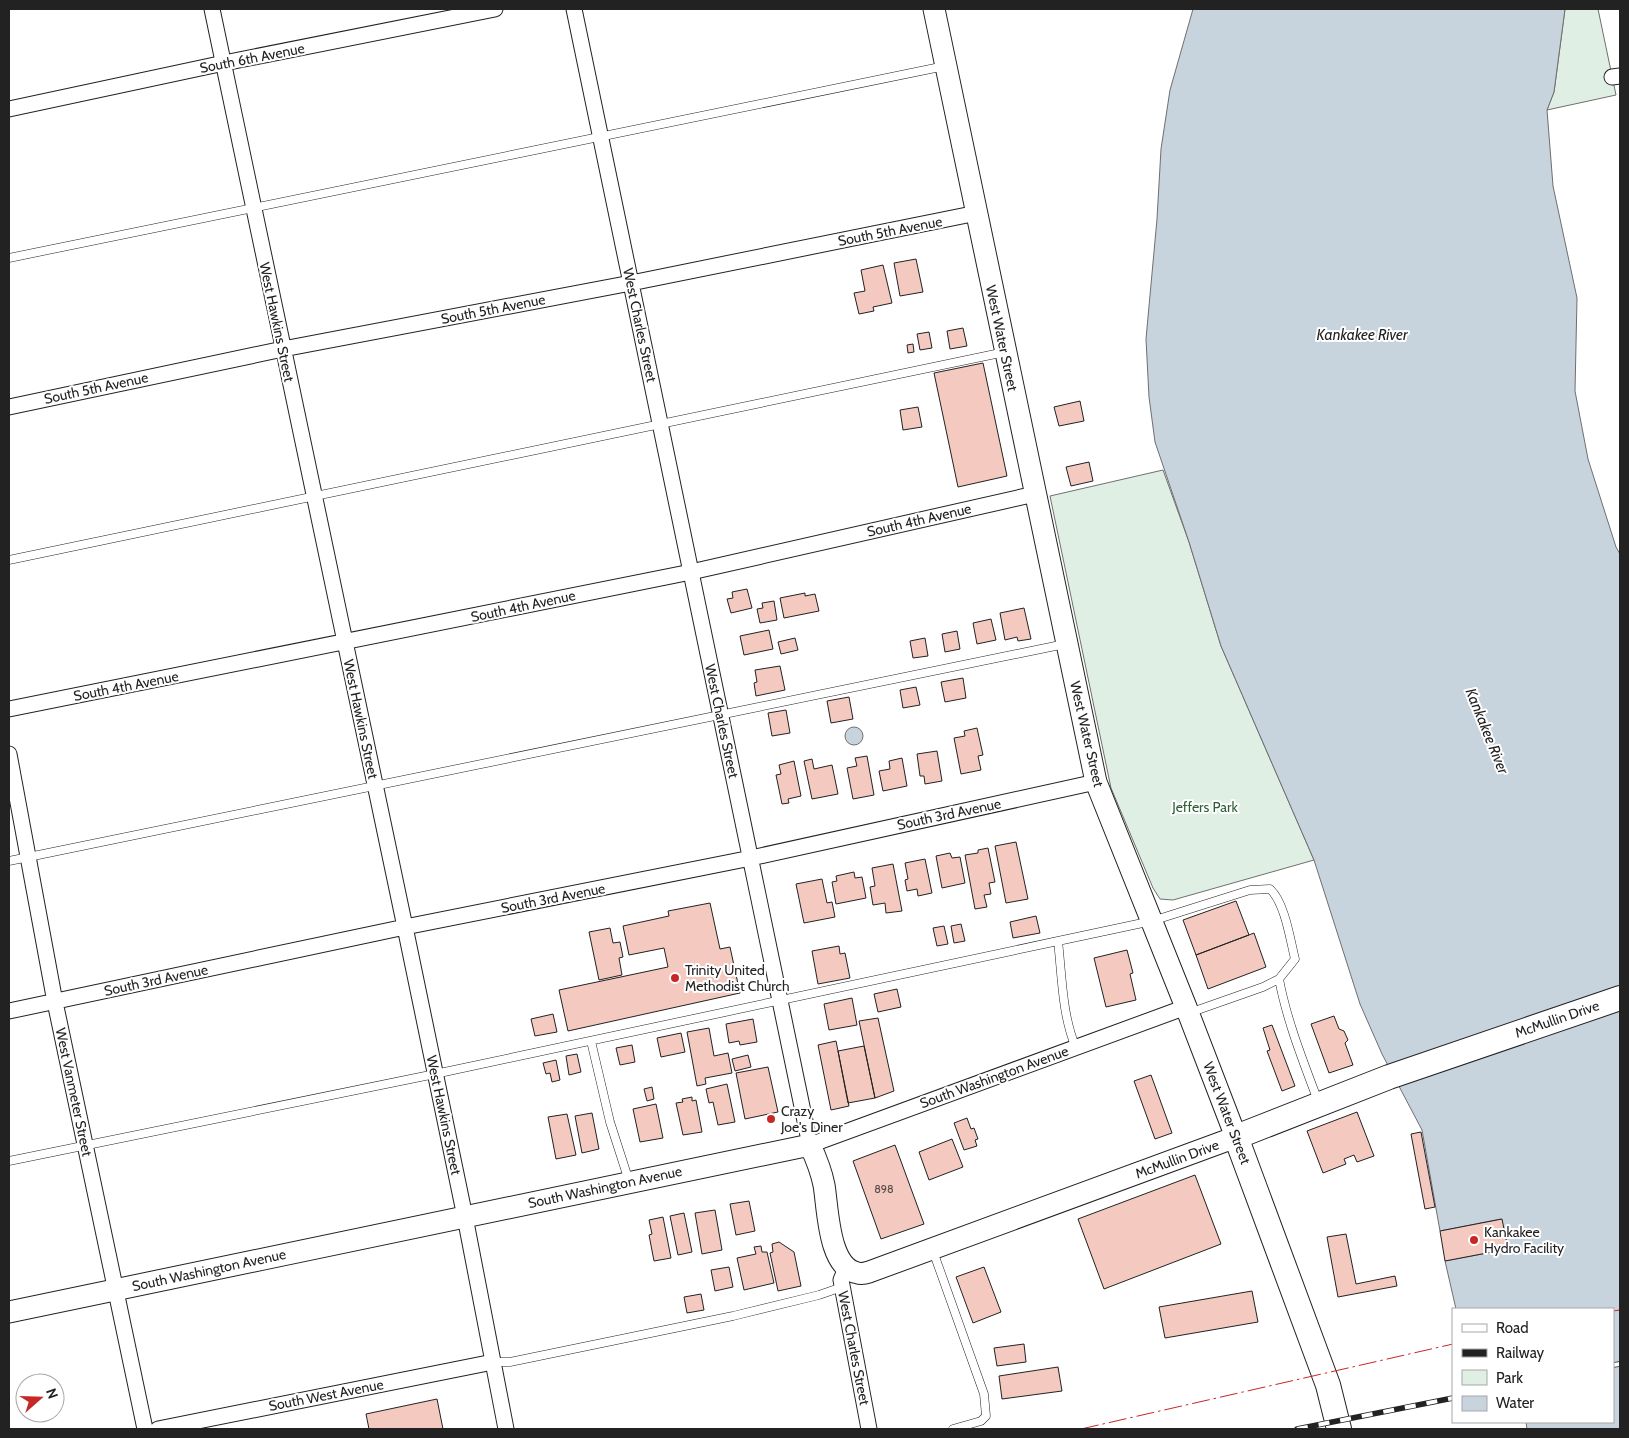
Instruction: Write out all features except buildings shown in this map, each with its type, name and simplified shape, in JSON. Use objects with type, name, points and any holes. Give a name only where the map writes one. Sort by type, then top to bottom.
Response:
[{"type":"main road","name":"West Water Street","points":[[934,9],[1096,782],[1236,1138],[1328,1385],[1339,1429]]},
{"type":"main road","name":"McMullin Drive","points":[[844,1277],[870,1272],[933,1250],[1236,1138],[1389,1077],[1620,998]]},
{"type":"main road","name":"South Washington Avenue","points":[[9,1312],[810,1145]]},
{"type":"main road","name":"West Charles Street","points":[[810,1145],[819,1165],[833,1242],[844,1277]]},
{"type":"street","name":"West Hawkins Street","points":[[212,9],[465,1217],[506,1429]]},
{"type":"street","name":"South 6th Avenue","points":[[9,108],[495,9]]},
{"type":"street","name":"West Charles Street","points":[[574,9],[810,1145]]},
{"type":"street","name":"South 5th Avenue","points":[[9,407],[283,349],[631,283],[977,213]]},
{"type":"street","name":"South 4th Avenue","points":[[9,709],[691,572],[1035,494]]},
{"type":"street","name":"West Vanmeter Street","points":[[9,754],[55,1002],[145,1429]]},
{"type":"street","name":"South 3rd Avenue","points":[[9,1011],[750,858],[1096,782]]},
{"type":"street","name":"South Washington Avenue","points":[[810,1145],[1076,1048],[1187,1010]]},
{"type":"street","name":"West Charles Street","points":[[844,1277],[869,1429]]},
{"type":"street","name":"South West Avenue","points":[[158,1429],[493,1362]]},
{"type":"lane","points":[[9,258],[946,66]]},
{"type":"lane","points":[[9,560],[1006,352]]},
{"type":"lane","points":[[9,861],[1067,643]]},
{"type":"lane","points":[[9,1162],[435,1074],[1152,921],[1250,890],[1270,889],[1276,895],[1284,915],[1295,959],[1280,979],[1263,987],[1187,1010]]},
{"type":"lane","points":[[1058,941],[1066,1017],[1076,1048]]},
{"type":"lane","points":[[1280,979],[1282,993],[1299,1048],[1319,1105]]},
{"type":"lane","points":[[591,1041],[610,1122],[629,1182]]},
{"type":"lane","points":[[933,1250],[984,1394],[986,1416],[981,1421],[952,1429]]},
{"type":"lane","points":[[493,1362],[510,1362],[733,1316],[819,1295],[844,1277]]},
{"type":"green space","points":[[1565,9],[1598,9],[1616,95],[1547,110],[1554,92]]},
{"type":"green space","name":"Jeffers Park","points":[[1163,470],[1189,542],[1221,646],[1314,860],[1173,900],[1160,899],[1153,888],[1111,788],[1050,496]]},
{"type":"water","name":"Kankakee River","points":[[1193,9],[1565,9],[1554,92],[1547,110],[1553,186],[1577,298],[1575,391],[1588,459],[1616,547],[1620,554],[1620,1429],[1527,1429],[1526,1423],[1614,1423],[1614,1308],[1456,1308],[1445,1261],[1508,1249],[1501,1219],[1440,1231],[1422,1130],[1382,1054],[1360,1004],[1314,860],[1221,646],[1189,542],[1155,442],[1149,397],[1146,339],[1157,219],[1161,149],[1170,90]]},
{"type":"water","points":[[854,727],[860,730],[863,736],[860,742],[854,745],[848,742],[845,736],[848,730]]},
{"type":"railway","points":[[1614,1365],[1620,1364]]},
{"type":"railway","points":[[1297,1429],[1452,1398]]},
{"type":"power","points":[[1614,1311],[1620,1310]]},
{"type":"power","points":[[1081,1429],[1452,1344]]},
{"type":"place","name":"Trinity United Methodist Church","points":[[675,978]]},
{"type":"place","name":"Crazy Joe's Diner","points":[[771,1119]]},
{"type":"place","name":"Kankakee Hydro Facility","points":[[1474,1240]]}]
